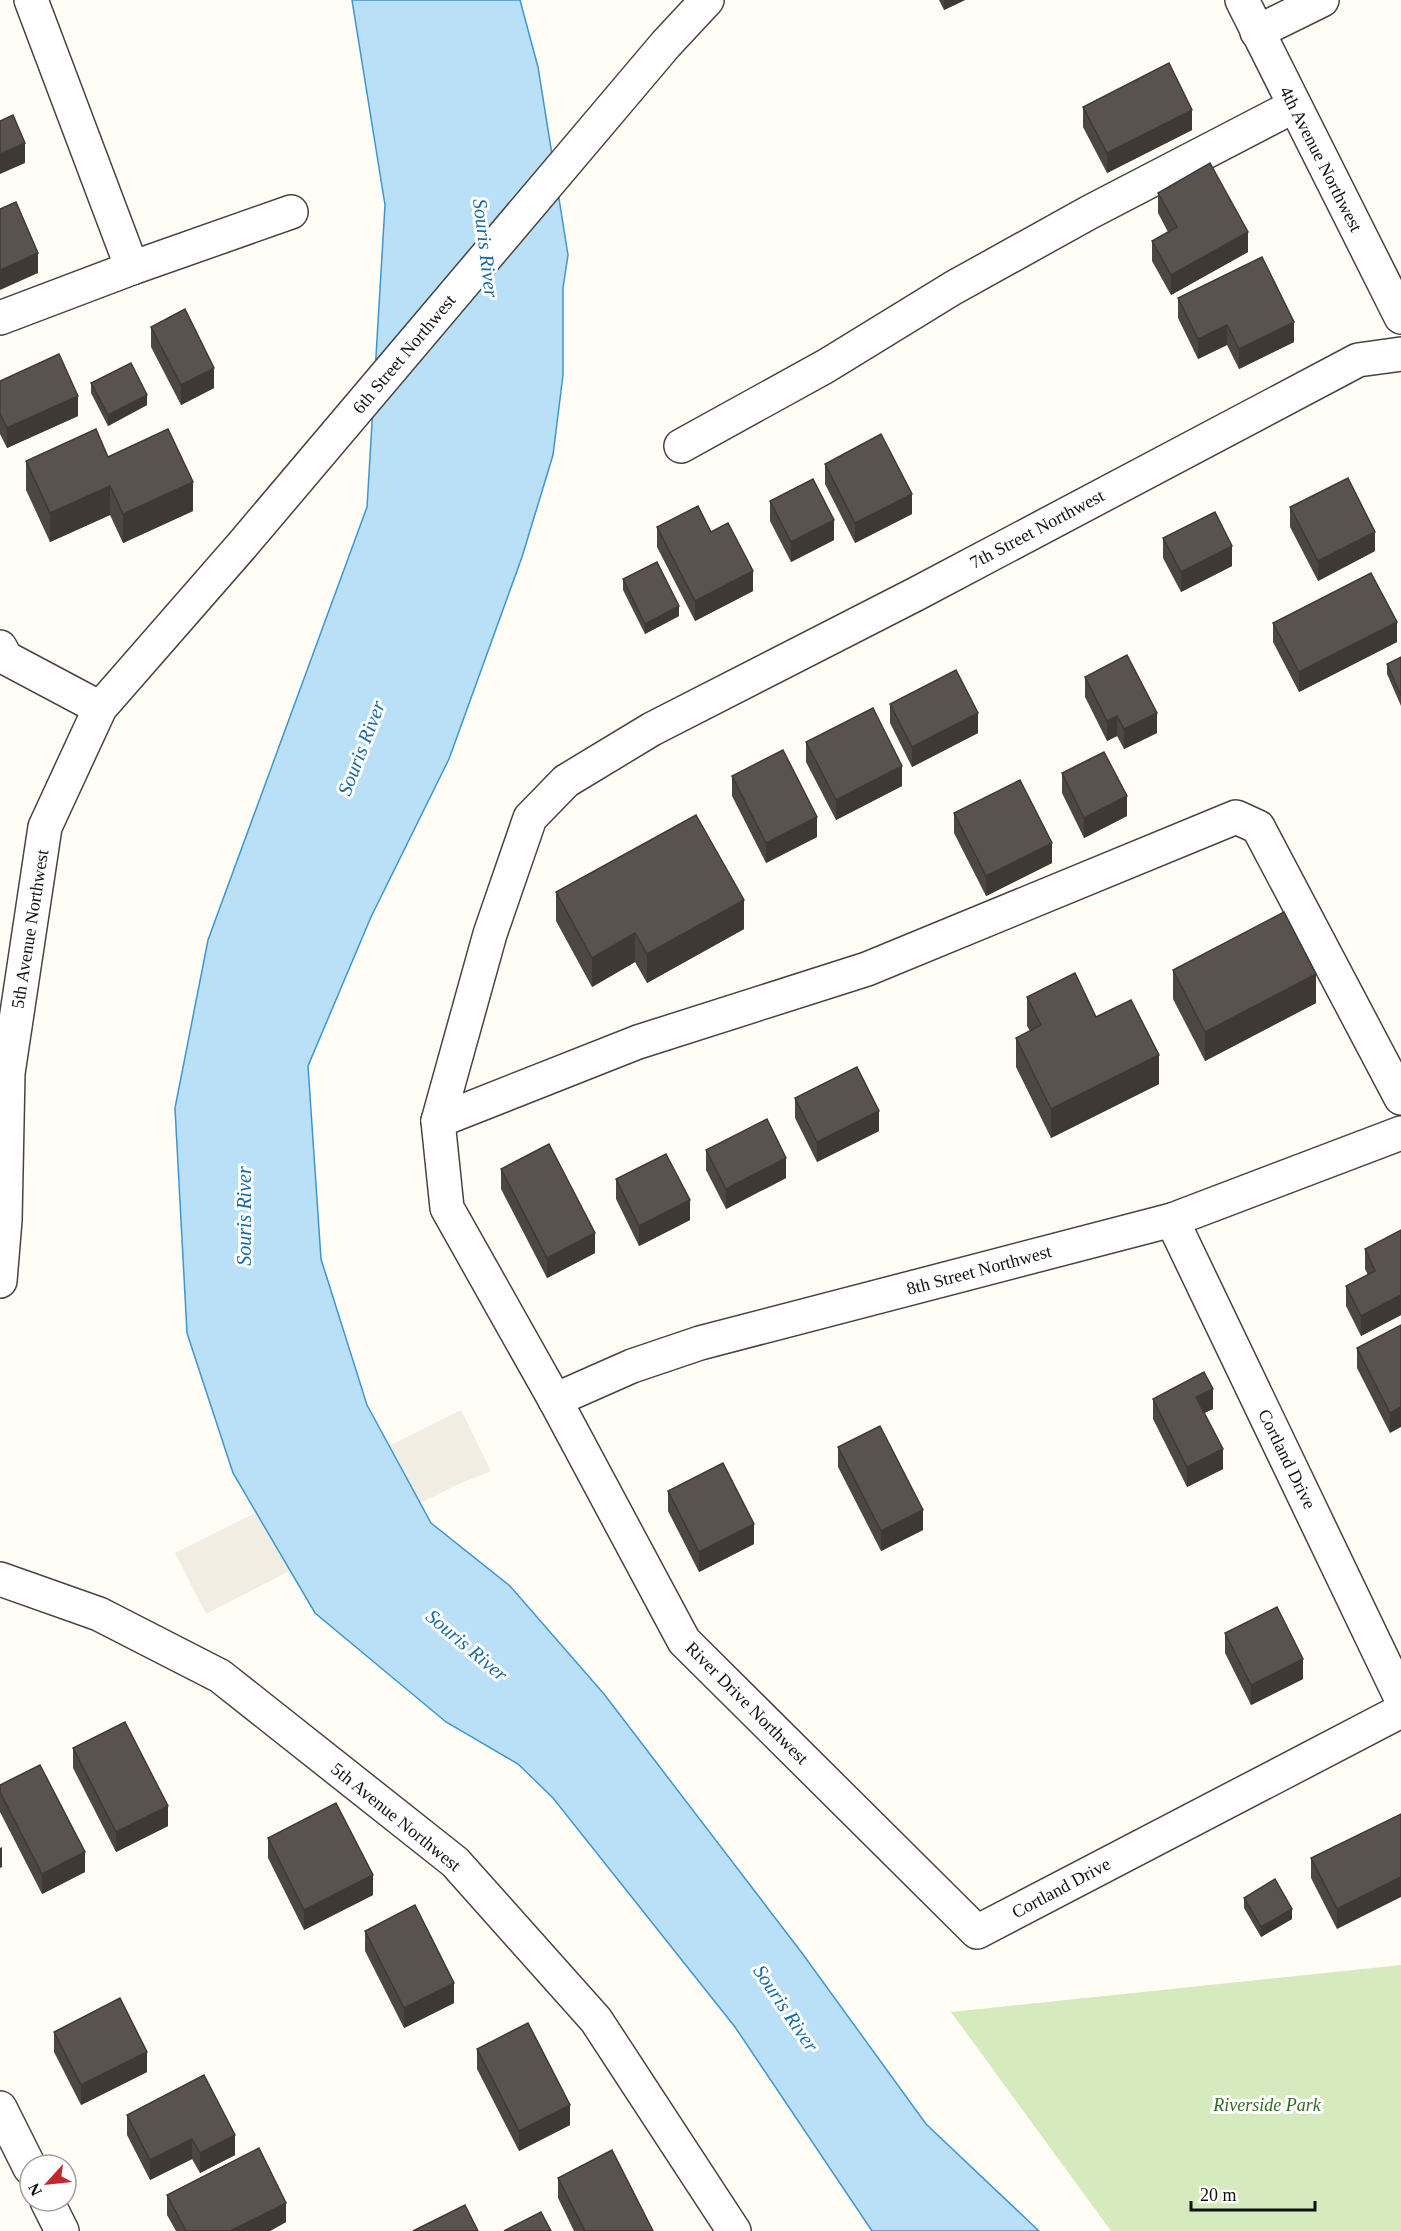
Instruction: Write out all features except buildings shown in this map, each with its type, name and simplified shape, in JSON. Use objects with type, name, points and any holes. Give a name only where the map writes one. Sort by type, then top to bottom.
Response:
[{"type":"street","points":[[31,0],[132,268]]},
{"type":"street","name":"6th Street Northwest","points":[[100,708],[244,543],[666,45],[707,0]]},
{"type":"street","name":"4th Avenue Northwest","points":[[1242,0],[1401,317]]},
{"type":"street","points":[[1257,32],[1322,0]]},
{"type":"street","points":[[681,446],[826,366],[953,288],[1089,212],[1294,106]]},
{"type":"street","points":[[0,318],[132,268],[291,212]]},
{"type":"street","name":"7th Street Northwest","points":[[438,1121],[490,934],[530,819],[566,781],[677,716],[916,594],[1358,360],[1401,354]]},
{"type":"street","points":[[0,647],[6,658],[100,708]]},
{"type":"street","name":"5th Avenue Northwest","points":[[0,1281],[8,1072],[45,827],[100,708]]},
{"type":"street","points":[[438,1121],[638,1042],[867,969],[1236,817],[1258,827],[1401,1098]]},
{"type":"street","name":"River Drive Northwest","points":[[438,1121],[447,1208],[555,1400],[684,1641],[977,1932]]},
{"type":"street","name":"8th Street Northwest","points":[[555,1400],[632,1366],[700,1343],[1172,1220],[1401,1133]]},
{"type":"street","name":"Cortland Drive","points":[[1172,1220],[1401,1698]]},
{"type":"street","name":"5th Avenue Northwest","points":[[0,1579],[99,1614],[220,1677],[455,1862],[596,2020],[734,2231]]},
{"type":"street","name":"Cortland Drive","points":[[977,1932],[1401,1711]]},
{"type":"street","points":[[0,2108],[22,2153]]},
{"type":"street","points":[[53,2213],[62,2231]]},
{"type":"green space","name":"Riverside Park","points":[[1401,1965],[1401,2231],[1111,2231],[951,2012]]},
{"type":"shaded area","points":[[461,1410],[491,1471],[452,1487],[206,1614],[175,1553]]},
{"type":"water","name":"Souris River","points":[[352,0],[520,0],[538,67],[568,255],[563,288],[563,375],[553,455],[522,557],[449,759],[371,917],[308,1066],[321,1259],[367,1405],[431,1523],[510,1586],[604,1694],[802,1953],[926,2124],[1039,2231],[872,2231],[735,2027],[553,1798],[518,1764],[446,1722],[315,1613],[233,1473],[187,1333],[175,1108],[208,940],[367,507],[385,205]]}]
